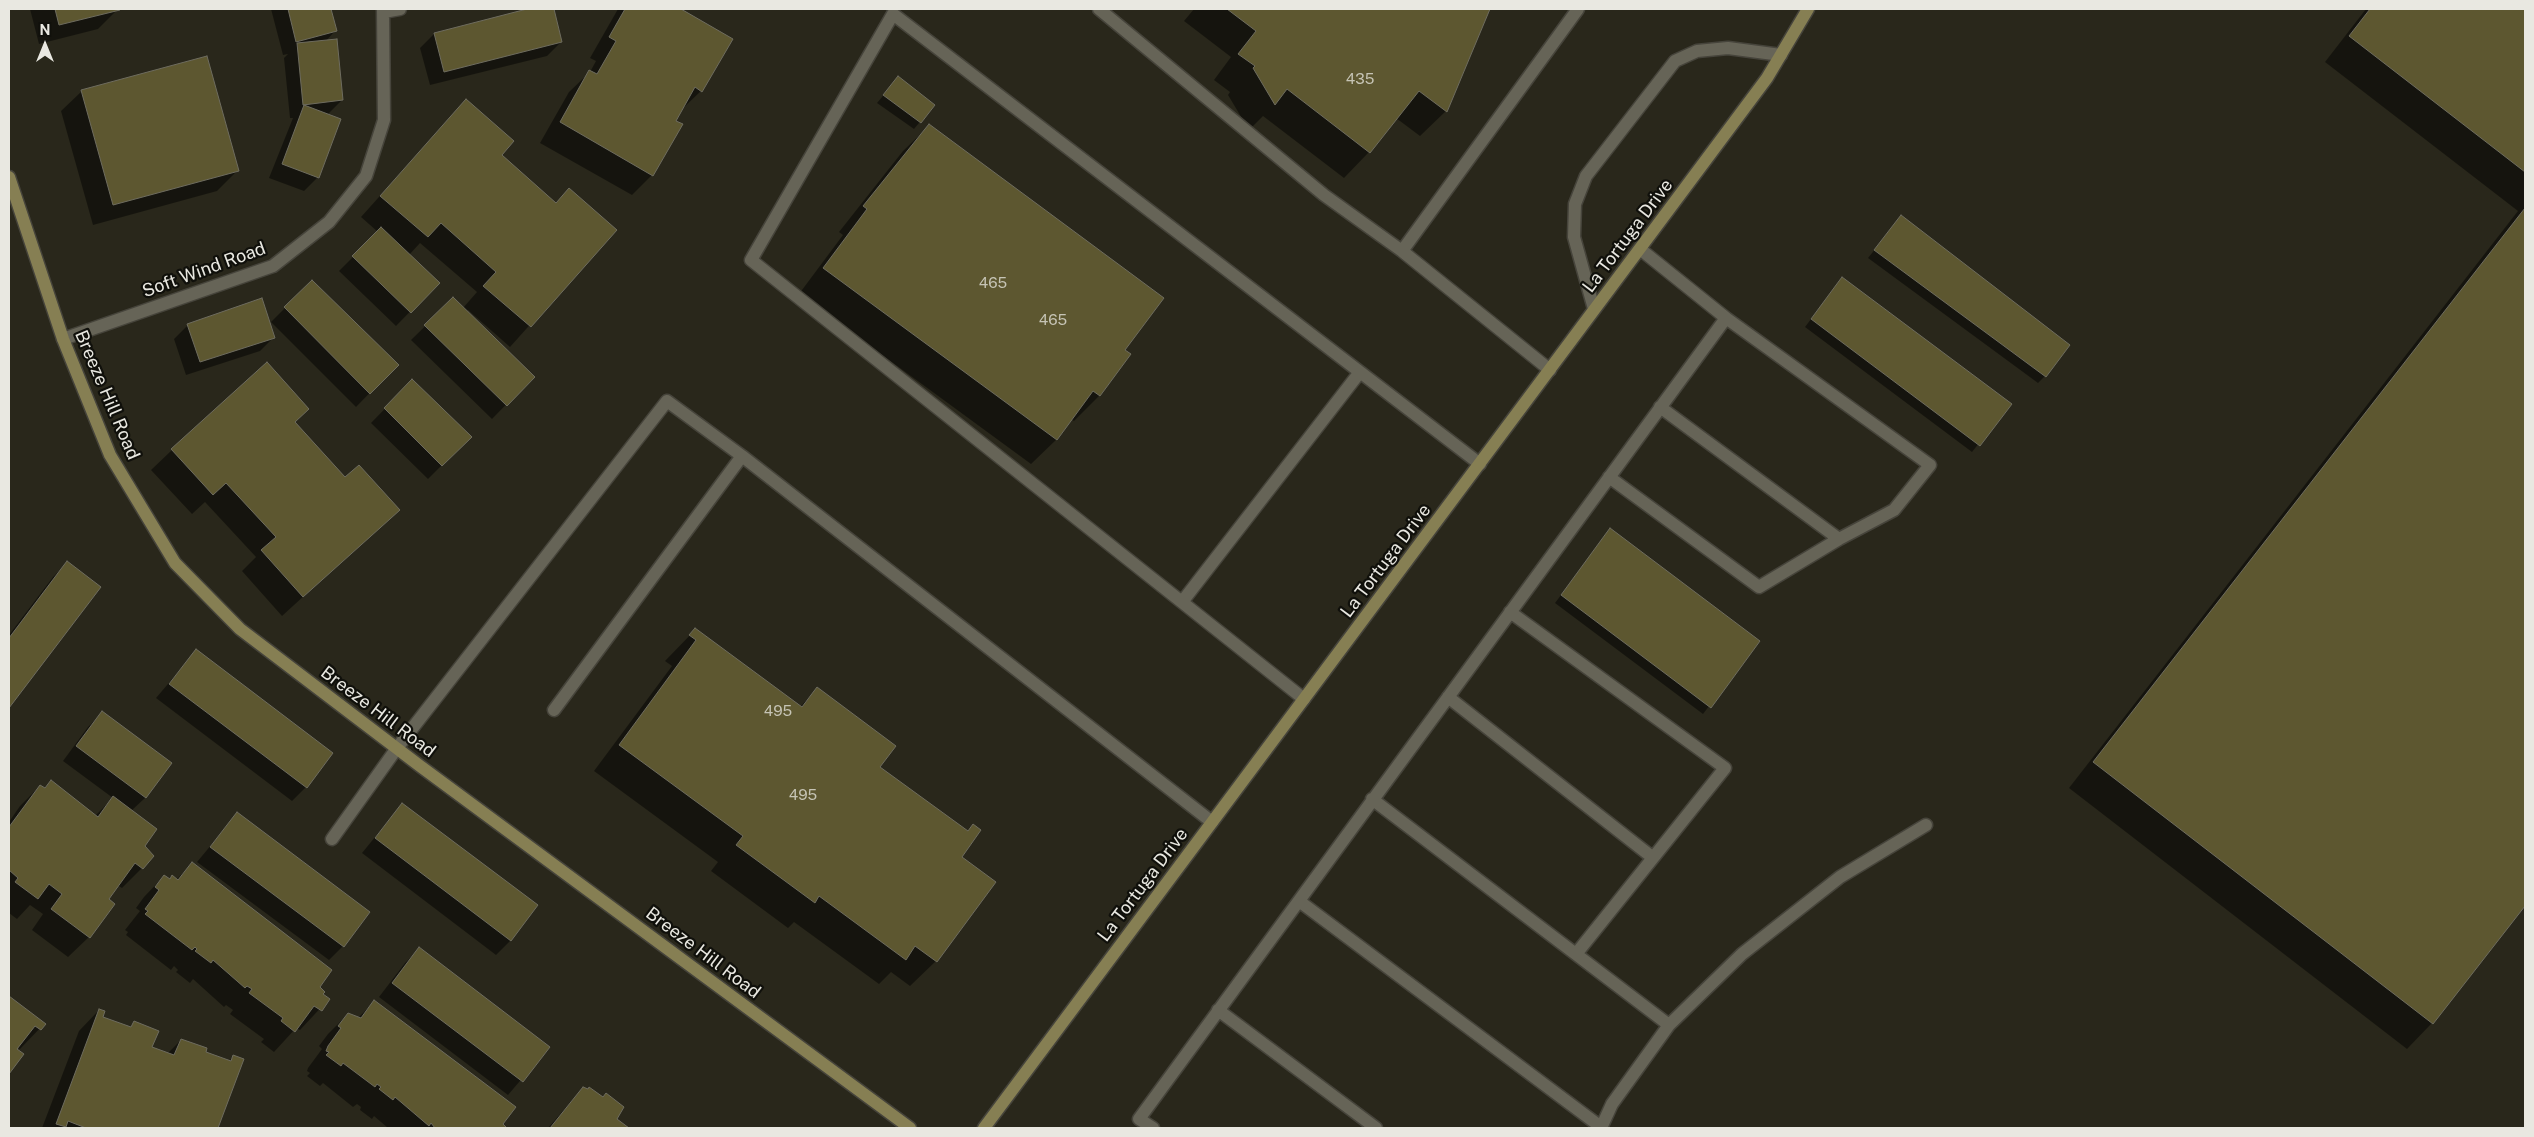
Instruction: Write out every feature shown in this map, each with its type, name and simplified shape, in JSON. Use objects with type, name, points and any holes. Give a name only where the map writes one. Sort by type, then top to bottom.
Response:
[{"type":"street","points":[[384,11],[400,9]]},
{"type":"street","points":[[1099,9],[1324,195],[1402,251],[1550,370]]},
{"type":"street","points":[[1402,251],[1578,9]]},
{"type":"street","name":"La Tortuga Drive","points":[[984,1128],[1767,78],[1808,9]]},
{"type":"street","name":"Soft Wind Road","points":[[63,339],[273,266],[329,222],[366,176],[384,120],[384,11]]},
{"type":"street","points":[[1304,699],[750,260],[893,14],[1480,464]]},
{"type":"street","points":[[1594,309],[1574,237],[1575,204],[1586,176],[1675,61],[1697,51],[1728,48],[1781,54]]},
{"type":"street","name":"Breeze Hill Road","points":[[9,177],[63,339],[110,455],[175,563],[240,629],[397,748],[910,1128]]},
{"type":"street","points":[[1609,477],[1759,587],[1839,539],[1894,510],[1930,465],[1726,318],[1640,249]]},
{"type":"street","points":[[1153,1128],[1139,1118],[1726,318]]},
{"type":"street","points":[[1182,602],[1360,372]]},
{"type":"street","points":[[332,839],[397,748],[667,402],[742,456],[1212,822]]},
{"type":"street","points":[[1660,407],[1839,539]]},
{"type":"street","points":[[554,710],[742,456]]},
{"type":"street","points":[[1510,612],[1725,768],[1652,856],[1576,954]]},
{"type":"street","points":[[1448,697],[1652,856]]},
{"type":"street","points":[[1372,799],[1669,1025]]},
{"type":"street","points":[[1298,901],[1601,1128],[1612,1104],[1669,1025],[1742,954],[1833,883],[1926,825]]},
{"type":"street","points":[[1218,1010],[1376,1128]]},
{"type":"building","points":[[55,9],[119,9],[120,10],[59,25]]},
{"type":"building","points":[[288,9],[331,9],[337,31],[296,42]]},
{"type":"building","points":[[527,9],[554,9],[562,42],[444,72],[434,33]]},
{"type":"building","points":[[625,9],[681,9],[733,39],[702,92],[695,87],[676,121],[683,124],[653,176],[560,122],[589,70],[597,74],[616,41],[609,37]]},
{"type":"building","points":[[1227,9],[1490,9],[1447,112],[1419,91],[1370,153],[1287,89],[1275,105],[1253,68],[1255,66],[1238,54],[1256,31]]},
{"type":"building","points":[[2370,9],[2525,9],[2525,172],[2349,36]]},
{"type":"building","points":[[337,39],[343,100],[303,105],[297,43]]},
{"type":"building","points":[[207,56],[239,171],[113,205],[81,90]]},
{"type":"building","points":[[898,76],[935,105],[921,123],[883,95]]},
{"type":"building","points":[[466,99],[514,141],[502,155],[556,203],[569,188],[617,230],[531,327],[483,286],[496,272],[441,223],[428,237],[380,196]]},
{"type":"building","points":[[304,105],[341,119],[319,178],[282,164]]},
{"type":"building","points":[[929,124],[1164,298],[1125,350],[1131,354],[1100,396],[1093,391],[1057,440],[823,268],[867,209],[863,206]]},
{"type":"building","points":[[2525,208],[2525,906],[2433,1024],[2093,762]]},
{"type":"building","points":[[1901,215],[2070,345],[2046,377],[1874,250]]},
{"type":"building","points":[[381,227],[440,283],[411,313],[352,256]]},
{"type":"building","points":[[1842,277],[2012,404],[1980,446],[1811,319]]},
{"type":"building","points":[[312,280],[399,365],[370,394],[284,307]]},
{"type":"building","points":[[453,297],[535,377],[507,406],[424,325]]},
{"type":"building","points":[[262,298],[275,338],[200,362],[187,324]]},
{"type":"building","points":[[267,362],[309,409],[295,422],[345,477],[359,465],[400,510],[303,597],[261,550],[276,537],[226,483],[213,495],[171,449]]},
{"type":"building","points":[[412,379],[472,437],[442,466],[384,408]]},
{"type":"building","points":[[1610,528],[1760,641],[1711,708],[1561,595]]},
{"type":"building","points":[[67,561],[101,587],[9,708],[9,638]]},
{"type":"building","points":[[695,628],[802,707],[817,687],[896,746],[880,767],[968,831],[973,824],[981,830],[962,857],[996,882],[937,962],[915,946],[906,960],[819,896],[815,903],[736,845],[743,836],[619,745],[696,640],[689,635]]},
{"type":"building","points":[[196,649],[333,753],[307,788],[169,684]]},
{"type":"building","points":[[102,711],[172,763],[146,798],[76,746]]},
{"type":"building","points":[[51,780],[98,817],[113,796],[157,829],[145,846],[154,856],[143,869],[135,863],[109,899],[115,904],[90,938],[51,909],[62,894],[49,884],[38,899],[15,882],[18,878],[9,870],[9,827],[40,785],[45,788]]},
{"type":"building","points":[[402,803],[538,905],[511,941],[375,838]]},
{"type":"building","points":[[237,812],[370,912],[344,947],[210,847]]},
{"type":"building","points":[[192,862],[332,970],[320,987],[325,992],[323,994],[330,999],[322,1011],[314,1006],[295,1032],[281,1021],[283,1018],[249,993],[252,989],[247,986],[245,988],[213,960],[211,963],[195,951],[197,949],[195,947],[192,950],[145,914],[148,911],[145,909],[159,890],[155,887],[164,875],[170,879],[172,875],[178,880]]},
{"type":"building","points":[[419,947],[550,1047],[523,1082],[392,983]]},
{"type":"building","points":[[9,996],[46,1024],[41,1030],[35,1026],[17,1049],[24,1054],[9,1074]]},
{"type":"building","points":[[374,1000],[516,1107],[503,1124],[507,1128],[435,1128],[431,1123],[429,1126],[395,1097],[393,1100],[379,1089],[381,1087],[377,1084],[375,1087],[343,1063],[341,1066],[326,1055],[329,1052],[326,1051],[328,1046],[341,1028],[338,1026],[348,1013],[361,1018]]},
{"type":"building","points":[[99,1009],[105,1011],[103,1017],[131,1027],[134,1021],[159,1031],[152,1047],[174,1055],[181,1039],[207,1048],[206,1052],[231,1061],[233,1055],[244,1059],[218,1128],[86,1128],[68,1121],[66,1127],[56,1124]]},
{"type":"building","points":[[583,1087],[588,1089],[589,1087],[603,1097],[606,1093],[624,1107],[617,1119],[629,1128],[550,1128]]}]
